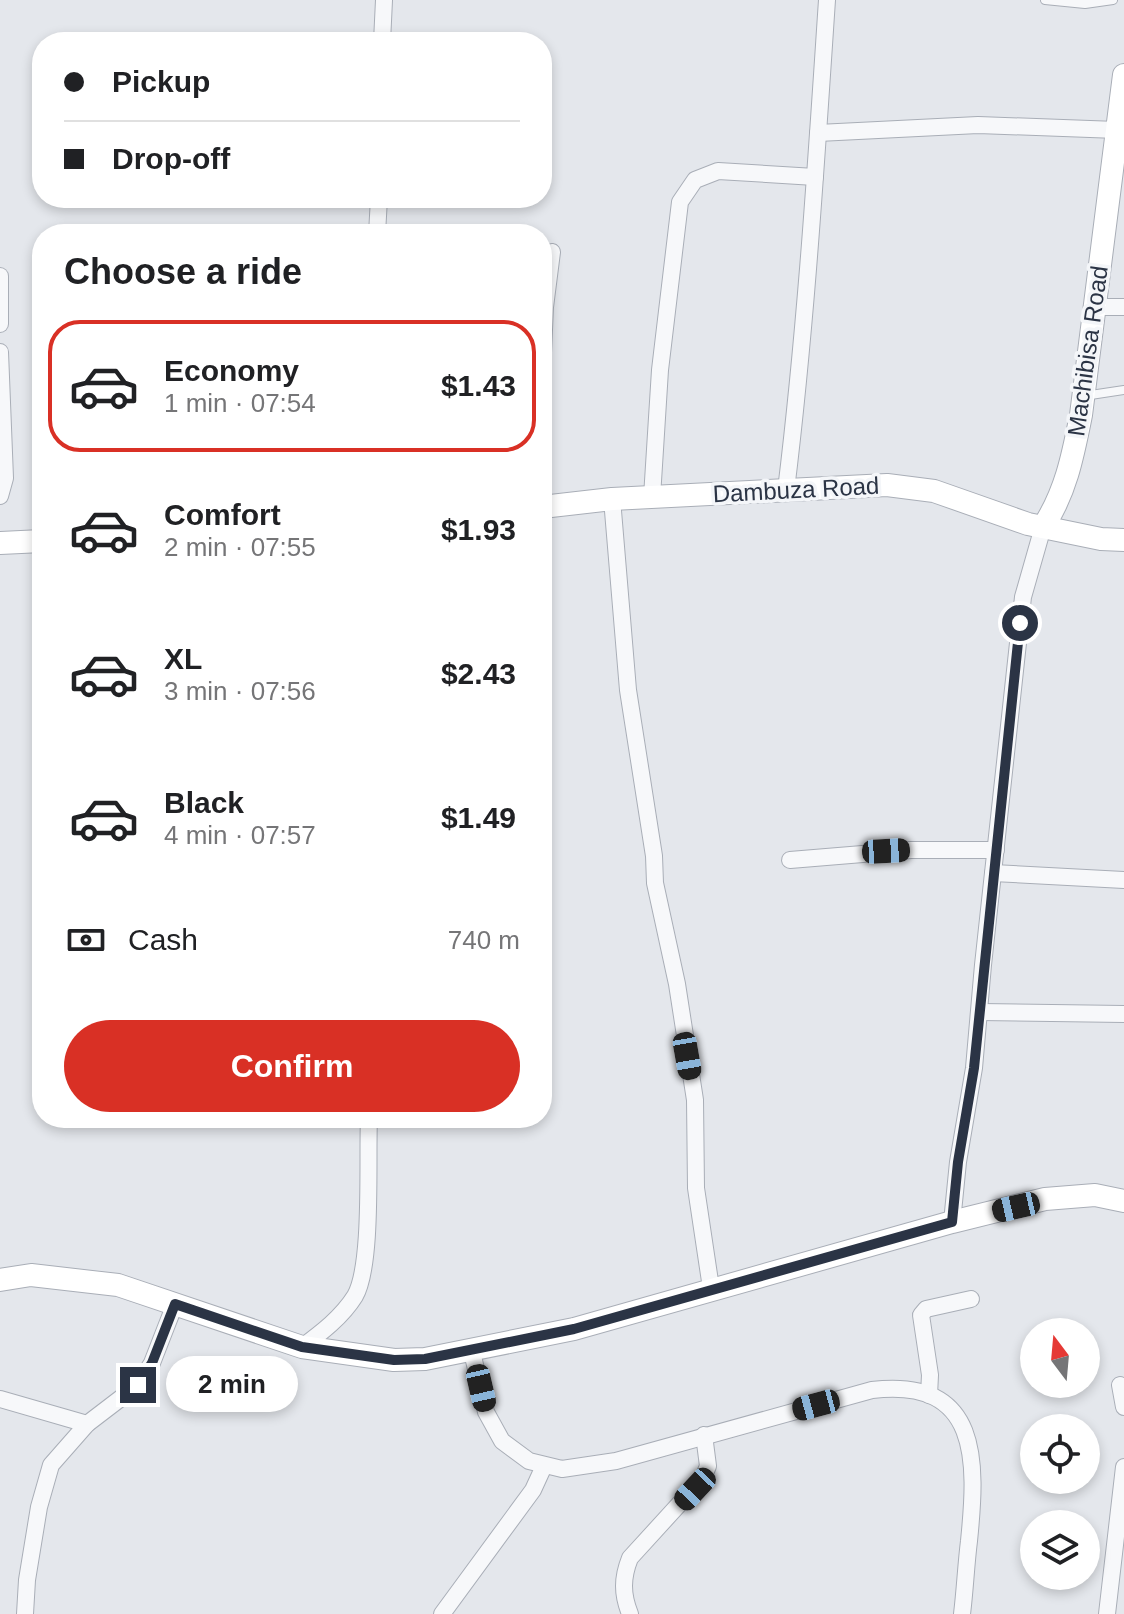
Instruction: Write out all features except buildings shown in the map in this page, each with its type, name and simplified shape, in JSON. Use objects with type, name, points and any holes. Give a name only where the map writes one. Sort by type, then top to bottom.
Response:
[{"type":"street","points":[[382,32],[384,0]]},
{"type":"street","points":[[786,490],[798,397],[827,0]]},
{"type":"street","name":"Machibisa Road","points":[[1043,527],[1057,505],[1070,470],[1119,142],[1124,75]]},
{"type":"street","points":[[818,133],[978,125],[1119,142]]},
{"type":"street","points":[[652,497],[660,370],[680,202],[695,180],[718,171],[815,177]]},
{"type":"street","points":[[0,276],[0,324]]},
{"type":"street","points":[[1096,307],[1124,307]]},
{"type":"street","points":[[0,352],[5,478],[0,496]]},
{"type":"street","name":"Dambuza Road","points":[[552,506],[612,499],[861,485],[922,488],[1015,520],[1092,537],[1124,540]]},
{"type":"street","points":[[612,499],[629,700],[655,883],[677,984],[695,1100],[696,1188],[711,1288]]},
{"type":"street","points":[[952,1222],[980,1012],[1023,597],[1043,527]]},
{"type":"street","points":[[0,543],[32,541]]},
{"type":"street","points":[[790,860],[911,850],[996,850]]},
{"type":"street","points":[[993,873],[1124,880]]},
{"type":"street","points":[[980,1012],[1124,1014]]},
{"type":"street","points":[[302,1347],[336,1319],[358,1290],[367,1226],[369,1128]]},
{"type":"street","points":[[0,1264],[10,1278],[118,1285],[302,1347],[394,1360],[425,1359],[472,1352],[574,1329],[952,1222],[1066,1197],[1095,1195],[1124,1201]]},
{"type":"street","points":[[929,1395],[930,1375],[921,1315],[926,1309],[971,1299]]},
{"type":"street","points":[[25,1614],[31,1551],[48,1471],[64,1447],[87,1424],[138,1385],[152,1363],[175,1304]]},
{"type":"street","points":[[472,1352],[492,1427],[511,1449],[529,1461],[562,1469],[595,1466],[872,1390],[893,1388],[929,1395],[951,1410],[961,1423],[971,1451],[973,1495],[962,1614]]},
{"type":"street","points":[[1120,1385],[1124,1407]]},
{"type":"street","points":[[0,1399],[87,1424]]},
{"type":"street","points":[[630,1614],[625,1599],[624,1573],[630,1558],[703,1478],[708,1466],[704,1435]]},
{"type":"street","points":[[442,1614],[533,1490],[544,1466]]},
{"type":"street","points":[[1107,1614],[1124,1467]]},
{"type":"lane","points":[[1045,0],[1085,4],[1113,0]]},
{"type":"lane","points":[[1083,396],[1124,390]]},
{"type":"route","points":[[138,1385],[152,1363],[175,1304],[302,1347],[394,1360],[425,1359],[472,1352],[574,1329],[952,1222],[958,1162],[974,1068],[1020,623]]}]
